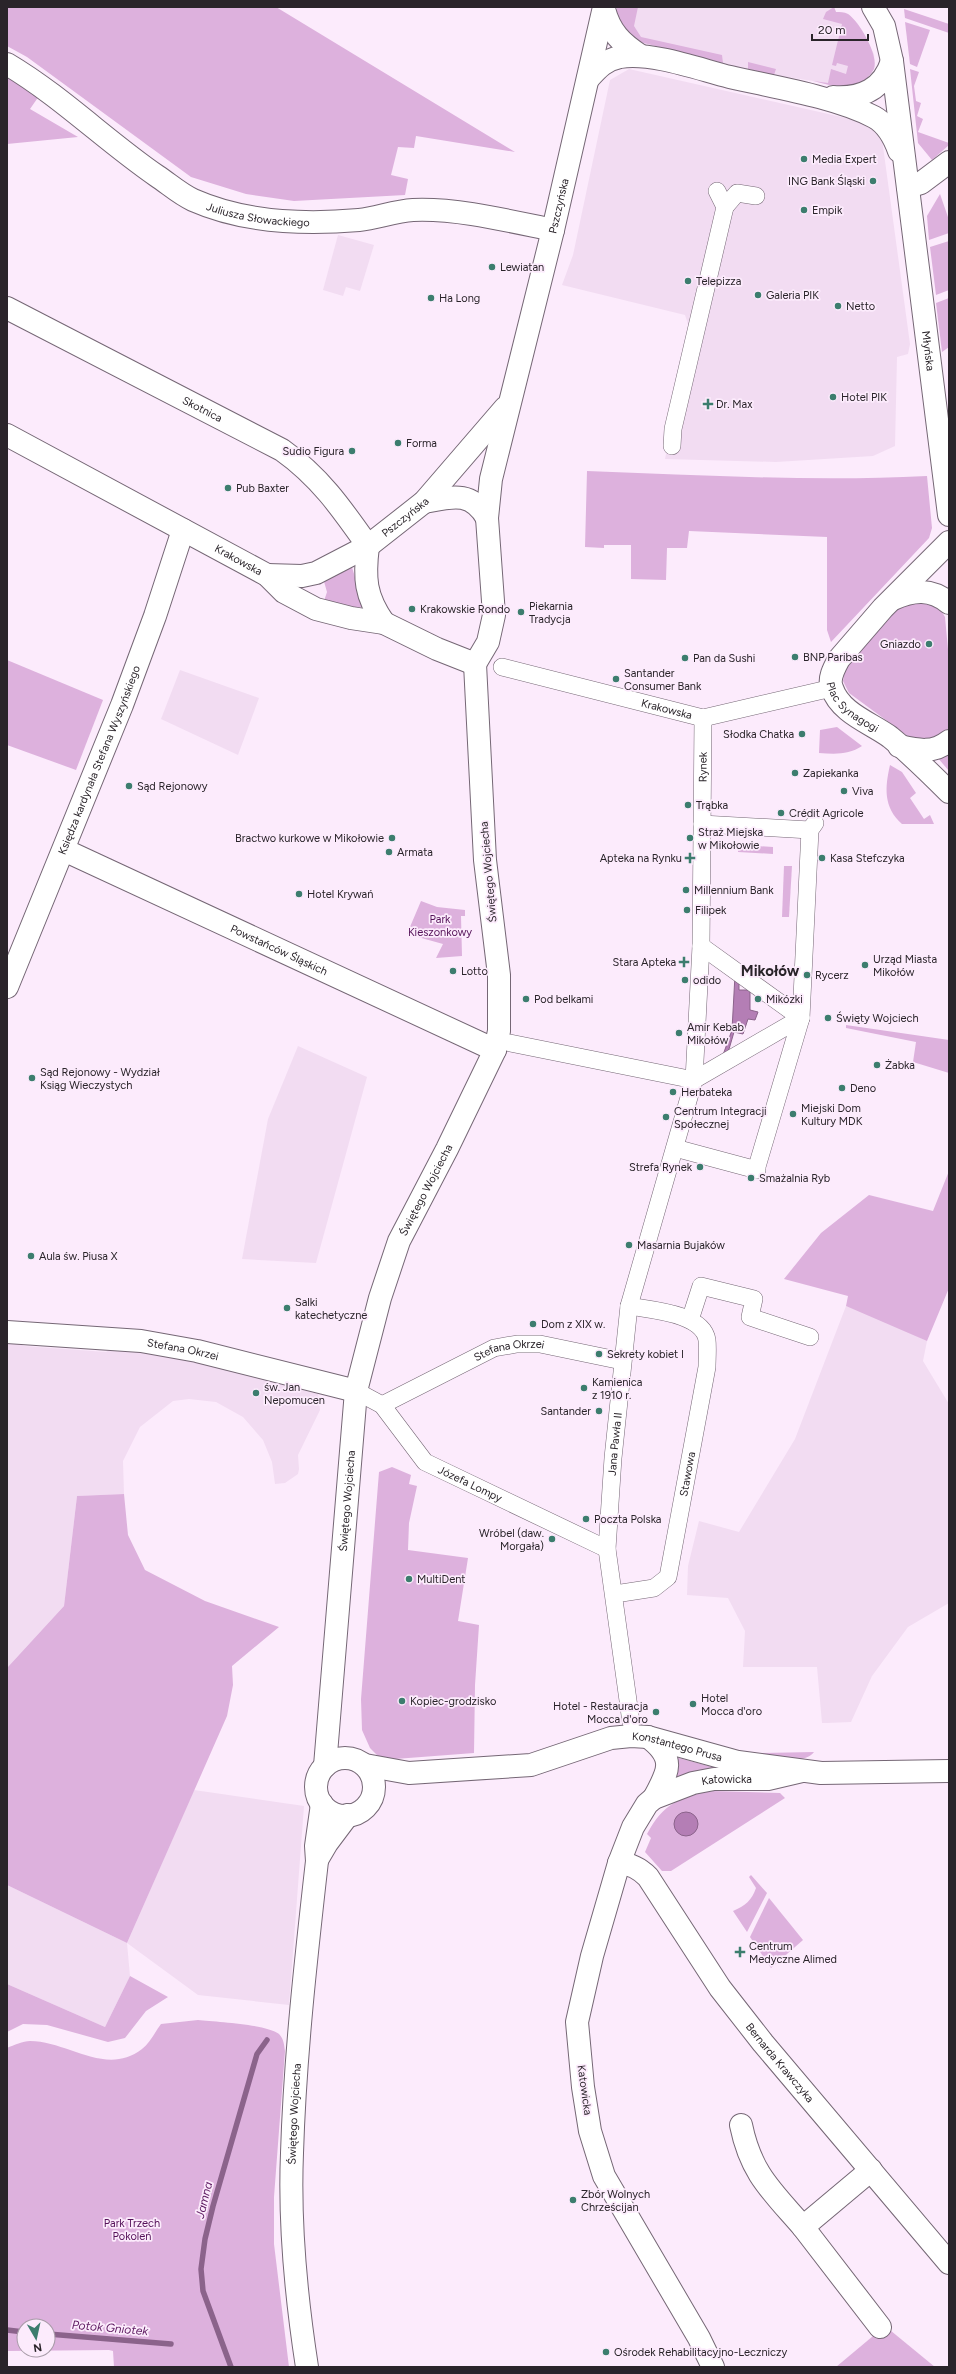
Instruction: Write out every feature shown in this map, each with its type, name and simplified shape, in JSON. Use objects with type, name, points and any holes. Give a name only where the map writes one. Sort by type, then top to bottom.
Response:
[{"type":"street","name":"Młyńska","points":[[873,7],[885,16],[892,61],[949,515]]},
{"type":"street","points":[[604,8],[613,34],[623,44],[641,56]]},
{"type":"street","name":"Pszczyńska","points":[[475,664],[488,642],[494,615],[488,518],[491,479],[553,230],[604,8]]},
{"type":"street","points":[[588,79],[598,67],[608,60],[641,56],[809,95],[858,110],[875,118],[886,127],[895,140],[907,178],[921,183],[949,162]]},
{"type":"street","points":[[809,95],[844,98],[860,96],[879,84],[888,73],[892,61]]},
{"type":"street","name":"Juliusza Słowackiego","points":[[7,64],[55,97],[141,165],[192,199],[235,213],[283,222],[360,220],[411,210],[434,210],[553,230]]},
{"type":"street","points":[[717,191],[725,207]]},
{"type":"street","points":[[672,446],[673,429],[725,207],[737,193],[752,202]]},
{"type":"street","name":"Skotnica","points":[[7,308],[282,450],[304,466],[325,487],[368,546]]},
{"type":"street","name":"Pszczyńska","points":[[267,575],[302,576],[316,573],[368,546],[424,502],[509,404]]},
{"type":"street","name":"Krakowska","points":[[7,435],[267,575],[284,592],[316,609],[351,618],[384,623],[437,649],[475,664]]},
{"type":"street","points":[[424,502],[467,498],[480,505],[488,518]]},
{"type":"street","name":"Księdza kardynała Stefana Wyszyńskiego","points":[[7,987],[122,705],[155,616],[183,530]]},
{"type":"street","name":"Plac Synagogi","points":[[949,542],[892,600],[839,659],[831,678],[832,688],[838,699],[850,712],[883,732],[899,746],[919,751],[931,750],[949,741]]},
{"type":"street","points":[[368,546],[366,584],[373,607],[384,623]]},
{"type":"street","name":"Plac Synagogi","points":[[892,600],[904,594],[928,591],[935,593],[949,602]]},
{"type":"street","name":"Świętego Wojciecha","points":[[325,1766],[356,1391],[381,1292],[399,1241],[502,1046],[499,975],[485,860],[475,664]]},
{"type":"street","name":"Krakowska","points":[[502,667],[703,718],[832,688]]},
{"type":"street","name":"Rynek","points":[[701,946],[703,718]]},
{"type":"street","points":[[899,746],[949,792]]},
{"type":"street","points":[[675,1148],[756,1170],[801,1018],[813,827],[702,820]]},
{"type":"street","name":"Powstańców Śląskich","points":[[64,850],[502,1046]]},
{"type":"street","points":[[701,946],[801,1018]]},
{"type":"street","name":"Jana Pawła II","points":[[631,1722],[615,1594],[607,1549],[622,1361],[629,1306],[694,1080],[701,946]]},
{"type":"street","points":[[502,1046],[694,1080],[801,1018]]},
{"type":"street","points":[[690,1320],[701,1286],[754,1299],[750,1316],[810,1337]]},
{"type":"street","name":"Stawowa","points":[[615,1594],[654,1588],[668,1577],[707,1368],[707,1338],[700,1327],[686,1317],[629,1306]]},
{"type":"street","name":"Stefana Okrzei","points":[[7,1332],[141,1341],[197,1351],[356,1391]]},
{"type":"street","name":"Stefana Okrzei","points":[[382,1405],[494,1348],[517,1344],[540,1344],[622,1361]]},
{"type":"street","name":"Józefa Lompy","points":[[356,1391],[382,1405],[425,1462],[607,1549]]},
{"type":"street","points":[[330,1720],[344,1749],[361,1763],[370,1772],[374,1789],[369,1804],[363,1809],[348,1815],[330,1810],[322,1804],[318,1796],[317,1780],[325,1766],[340,1758],[361,1763]]},
{"type":"street","name":"Konstantego Prusa","points":[[361,1763],[408,1773],[531,1765],[610,1738],[648,1737],[724,1759],[802,1772],[949,1772]]},
{"type":"street","name":"Katowicka","points":[[648,1737],[666,1754],[668,1764],[667,1773],[654,1798],[640,1813],[619,1863],[592,1956],[577,2022],[583,2087],[590,2131],[604,2176],[699,2338],[713,2367]]},
{"type":"street","name":"Katowicka","points":[[654,1798],[676,1788],[714,1779],[768,1779],[802,1772]]},
{"type":"street","name":"Konstantego Prusa","points":[[374,1789],[408,1773]]},
{"type":"street","name":"Świętego Wojciecha","points":[[307,2367],[297,2300],[292,2227],[292,2153],[301,2024],[317,1861],[316,1846],[322,1804]]},
{"type":"street","name":"Świętego Wojciecha","points":[[317,1861],[327,1843],[348,1815]]},
{"type":"street","name":"Bernarda Krawczyka","points":[[619,1863],[630,1864],[641,1870],[659,1892],[720,1988],[763,2043],[949,2262]]},
{"type":"street","points":[[741,2125],[746,2149],[758,2173],[880,2327]]},
{"type":"street","points":[[803,2228],[871,2170]]},
{"type":"shaded area","points":[[617,7],[834,7],[836,12],[848,14],[858,24],[874,54],[875,66],[871,74],[843,88],[813,81],[773,75],[640,44]]},
{"type":"shaded area","points":[[629,69],[855,120],[871,127],[882,139],[910,344],[908,354],[897,357],[895,446],[873,456],[776,462],[665,459],[690,330],[685,315],[562,285],[573,255],[610,80]]},
{"type":"shaded area","points":[[338,235],[374,245],[360,291],[346,287],[343,296],[323,290]]},
{"type":"shaded area","points":[[180,670],[259,698],[238,755],[161,719]]},
{"type":"shaded area","points":[[735,975],[739,975],[739,990],[750,990],[750,1010],[758,1012],[755,1020],[748,1019],[743,1034],[734,1032],[727,1056],[723,1055],[732,1030]]},
{"type":"shaded area","points":[[298,1046],[367,1077],[316,1263],[242,1259],[268,1119]]},
{"type":"shaded area","points":[[846,1306],[875,1316],[927,1341],[923,1361],[949,1404],[949,1603],[908,1627],[872,1676],[851,1722],[822,1723],[817,1667],[743,1667],[745,1631],[728,1598],[687,1595],[688,1566],[699,1521],[739,1532],[795,1439]]},
{"type":"shaded area","points":[[7,1340],[14,1341],[24,1346],[106,1352],[114,1347],[183,1359],[318,1394],[320,1410],[298,1455],[298,1474],[285,1483],[275,1484],[272,1462],[263,1440],[243,1417],[216,1402],[189,1399],[173,1401],[140,1427],[123,1461],[124,1494],[77,1496],[64,1606],[7,1668]]},
{"type":"shaded area","points":[[194,1790],[304,1806],[289,2005],[198,1995],[127,1943]]},
{"type":"shaded area","points":[[686,1812],[691,1813],[697,1819],[697,1829],[691,1835],[686,1836],[681,1835],[675,1829],[674,1824],[675,1819],[681,1813]]},
{"type":"shaded area","points":[[7,1885],[127,1943],[130,1976],[105,2027],[7,1984]]},
{"type":"green space","points":[[7,7],[276,7],[515,152],[416,136],[414,148],[398,147],[391,175],[408,179],[405,195],[294,201],[246,194],[191,177],[27,57],[7,46]]},
{"type":"green space","points":[[617,7],[638,7],[634,26],[641,37],[722,55],[723,63],[632,40],[616,14]]},
{"type":"green space","points":[[834,7],[836,12],[844,12],[848,14],[858,24],[863,31],[874,56],[874,69],[868,77],[862,82],[847,87],[813,81],[828,83],[831,69],[846,74],[848,66],[837,63],[836,66],[832,65],[842,24],[823,19],[826,12]]},
{"type":"green space","points":[[904,9],[949,24],[949,33],[905,18]]},
{"type":"green space","points":[[905,22],[930,30],[917,67],[910,64]]},
{"type":"green space","points":[[748,62],[776,69],[774,75],[748,69]]},
{"type":"green space","points":[[910,69],[919,72],[914,86],[916,101],[921,103],[917,116],[923,119],[918,132],[949,143],[949,145],[932,160],[918,143]]},
{"type":"green space","points":[[7,73],[39,96],[30,109],[78,137],[7,144]]},
{"type":"green space","points":[[940,194],[949,220],[949,233],[929,240],[927,216]]},
{"type":"green space","points":[[949,241],[949,290],[936,295],[930,247]]},
{"type":"green space","points":[[949,298],[949,347],[942,352],[936,303]]},
{"type":"green space","points":[[587,471],[800,478],[885,478],[927,476],[932,528],[929,538],[831,642],[827,630],[827,537],[689,531],[687,548],[667,548],[666,580],[631,579],[631,545],[604,545],[604,548],[585,547]]},
{"type":"green space","points":[[351,564],[364,607],[353,608],[324,601],[327,592],[323,578]]},
{"type":"green space","points":[[927,598],[942,612],[945,617],[949,660],[949,729],[936,741],[913,740],[849,693],[843,681],[845,667],[897,607]]},
{"type":"green space","points":[[7,660],[103,700],[76,770],[7,745]]},
{"type":"green space","points":[[837,727],[862,746],[852,751],[836,754],[819,753],[820,730]]},
{"type":"green space","points":[[949,753],[949,771],[937,757]]},
{"type":"green space","points":[[890,765],[902,772],[916,793],[910,798],[924,819],[930,815],[934,824],[902,824],[891,811],[887,796],[887,781]]},
{"type":"green space","points":[[738,845],[773,847],[773,854],[738,852]]},
{"type":"green space","points":[[784,866],[792,866],[789,917],[782,917]]},
{"type":"green space","name":"Park Kieszonkowy","points":[[421,901],[437,907],[465,910],[465,916],[461,916],[462,956],[436,958],[443,944],[407,934]]},
{"type":"green space","points":[[846,1025],[949,1040],[949,1073],[913,1062],[916,1042],[846,1028]]},
{"type":"green space","points":[[949,1171],[949,1288],[927,1341],[846,1306],[848,1296],[784,1279],[821,1233],[869,1195],[933,1211]]},
{"type":"green space","points":[[392,1467],[411,1475],[409,1484],[417,1486],[409,1523],[408,1550],[468,1558],[458,1621],[479,1625],[475,1685],[474,1753],[395,1759],[379,1757],[370,1748],[362,1730],[361,1699],[379,1472]]},
{"type":"green space","points":[[124,1494],[128,1535],[145,1570],[205,1601],[279,1627],[232,1666],[233,1685],[227,1716],[127,1943],[7,1885],[7,1668],[64,1606],[77,1496]]},
{"type":"green space","points":[[814,1752],[809,1756],[796,1759],[780,1758],[759,1753]]},
{"type":"green space","points":[[675,1757],[723,1770],[676,1778],[677,1765]]},
{"type":"green space","points":[[713,1791],[780,1793],[785,1798],[671,1871],[662,1871],[645,1852],[651,1838],[647,1834],[653,1824],[659,1815],[674,1803],[691,1796]]},
{"type":"green space","points":[[751,1875],[767,1893],[747,1932],[733,1911],[748,1902],[756,1888],[749,1877]]},
{"type":"green space","points":[[769,1898],[803,1940],[771,1968],[750,1937]]},
{"type":"green space","points":[[130,1976],[168,1997],[146,2011],[125,2038],[108,2042],[47,2025],[23,2024],[7,2032],[7,1984],[105,2027]]},
{"type":"green space","name":"Park Trzech Pokoleń","points":[[198,2020],[263,2028],[279,2034],[283,2040],[285,2051],[274,2197],[274,2244],[289,2367],[114,2367],[113,2351],[56,2351],[56,2318],[16,2318],[16,2351],[7,2351],[7,2048],[27,2041],[44,2042],[87,2056],[115,2060],[128,2057],[145,2047],[161,2024]]},
{"type":"green space","points":[[885,2326],[935,2367],[836,2367]]},
{"type":"waterway","name":"Jamna","points":[[231,2367],[203,2291],[201,2269],[205,2239],[213,2206],[257,2054],[267,2040]]},
{"type":"waterway","name":"Potok Gniotek","points":[[7,2330],[16,2331]]},
{"type":"waterway","name":"Potok Gniotek","points":[[56,2335],[171,2344]]},
{"type":"place","name":"Media Expert","points":[[804,159]]},
{"type":"place","name":"ING Bank Śląski","points":[[873,181]]},
{"type":"place","name":"Empik","points":[[804,210]]},
{"type":"place","name":"Lewiatan","points":[[492,267]]},
{"type":"place","name":"Telepizza","points":[[688,281]]},
{"type":"place","name":"Galeria PIK","points":[[758,295]]},
{"type":"place","name":"Ha Long","points":[[431,298]]},
{"type":"place","name":"Netto","points":[[838,306]]},
{"type":"place","name":"Hotel PIK","points":[[833,397]]},
{"type":"place","name":"Dr. Max","points":[[708,404]]},
{"type":"place","name":"Forma","points":[[398,443]]},
{"type":"place","name":"Sudio Figura","points":[[352,451]]},
{"type":"place","name":"Pub Baxter","points":[[228,488]]},
{"type":"place","name":"Krakowskie Rondo","points":[[412,609]]},
{"type":"place","name":"Piekarnia Tradycja","points":[[521,612]]},
{"type":"place","name":"Gniazdo","points":[[929,644]]},
{"type":"place","name":"BNP Paribas","points":[[795,657]]},
{"type":"place","name":"Pan da Sushi","points":[[685,658]]},
{"type":"place","name":"Santander Consumer Bank","points":[[616,679]]},
{"type":"place","name":"Słodka Chatka","points":[[802,734]]},
{"type":"place","name":"Zapiekanka","points":[[795,773]]},
{"type":"place","name":"Sąd Rejonowy","points":[[129,786]]},
{"type":"place","name":"Viva","points":[[844,791]]},
{"type":"place","name":"Trąbka","points":[[688,805]]},
{"type":"place","name":"Crédit Agricole","points":[[781,813]]},
{"type":"place","name":"Bractwo kurkowe w Mikołowie","points":[[392,838]]},
{"type":"place","name":"Straż Miejska w Mikołowie","points":[[690,838]]},
{"type":"place","name":"Armata","points":[[389,852]]},
{"type":"place","name":"Apteka na Rynku","points":[[690,858]]},
{"type":"place","name":"Kasa Stefczyka","points":[[822,858]]},
{"type":"place","name":"Millennium Bank","points":[[686,890]]},
{"type":"place","name":"Hotel Krywań","points":[[299,894]]},
{"type":"place","name":"Filipek","points":[[687,910]]},
{"type":"place","name":"Stara Apteka","points":[[684,962]]},
{"type":"place","name":"Urząd Miasta Mikołów","points":[[865,965]]},
{"type":"place","name":"Lotto","points":[[453,971]]},
{"type":"place","name":"Rycerz","points":[[807,975]]},
{"type":"place","name":"odido","points":[[685,980]]},
{"type":"place","name":"Pod belkami","points":[[526,999]]},
{"type":"place","name":"Mikózki","points":[[758,999]]},
{"type":"place","name":"Święty Wojciech","points":[[828,1018]]},
{"type":"place","name":"Amir Kebab Mikołów","points":[[679,1033]]},
{"type":"place","name":"Żabka","points":[[877,1065]]},
{"type":"place","name":"Sąd Rejonowy - Wydział Ksiąg Wieczystych","points":[[32,1078]]},
{"type":"place","name":"Deno","points":[[842,1088]]},
{"type":"place","name":"Herbateka","points":[[673,1092]]},
{"type":"place","name":"Miejski Dom Kultury MDK","points":[[793,1114]]},
{"type":"place","name":"Centrum Integracji Społecznej","points":[[666,1117]]},
{"type":"place","name":"Strefa Rynek","points":[[700,1167]]},
{"type":"place","name":"Smażalnia Ryb","points":[[751,1178]]},
{"type":"place","name":"Masarnia Bujaków","points":[[629,1245]]},
{"type":"place","name":"Aula św. Piusa X","points":[[31,1256]]},
{"type":"place","name":"Salki katechetyczne","points":[[287,1308]]},
{"type":"place","name":"Dom z XIX w.","points":[[533,1324]]},
{"type":"place","name":"Sekrety kobiet I","points":[[599,1354]]},
{"type":"place","name":"Kamienica z 1910 r.","points":[[584,1388]]},
{"type":"place","name":"św. Jan Nepomucen","points":[[256,1393]]},
{"type":"place","name":"Santander","points":[[599,1411]]},
{"type":"place","name":"Poczta Polska","points":[[586,1519]]},
{"type":"place","name":"Wróbel (daw. Morgała)","points":[[552,1539]]},
{"type":"place","name":"MultiDent","points":[[409,1579]]},
{"type":"place","name":"Kopiec-grodzisko","points":[[402,1701]]},
{"type":"place","name":"Hotel Mocca d'oro","points":[[693,1704]]},
{"type":"place","name":"Hotel - Restauracja Mocca d'oro","points":[[656,1712]]},
{"type":"place","name":"Centrum Medyczne Alimed","points":[[740,1952]]},
{"type":"place","name":"Zbór Wolnych Chrześcijan","points":[[573,2200]]},
{"type":"place","name":"Ośrodek Rehabilitacyjno-Leczniczy","points":[[606,2352]]},
{"type":"district","name":"Mikołów","points":[[770,971]]}]
